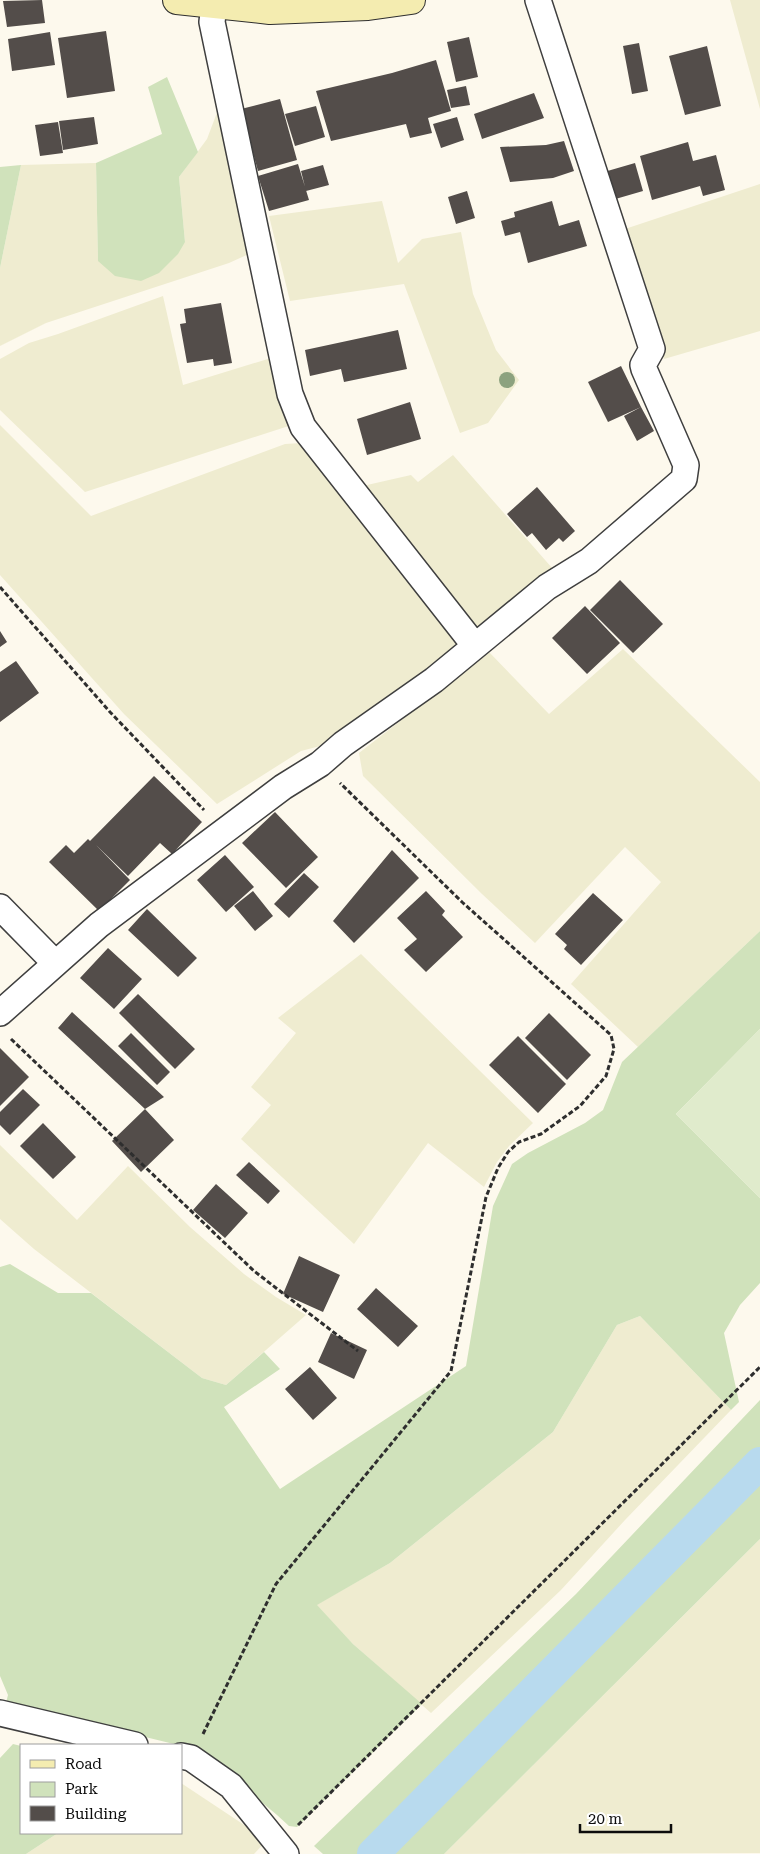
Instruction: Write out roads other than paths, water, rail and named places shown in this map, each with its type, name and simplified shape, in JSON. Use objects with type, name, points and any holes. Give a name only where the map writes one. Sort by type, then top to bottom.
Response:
[{"type":"main road","points":[[177,0],[270,10],[368,6],[412,0]]},
{"type":"street","points":[[4,1024],[55,963],[99,925],[283,787],[320,764],[343,744],[434,680],[547,587],[589,561],[684,478],[686,465],[643,365],[652,349],[538,0]]},
{"type":"street","points":[[214,5],[212,22],[290,394],[303,428],[475,646]]},
{"type":"street","points":[[0,907],[55,963]]},
{"type":"street","points":[[0,1713],[131,1744]]},
{"type":"street","points":[[186,1757],[231,1786],[282,1850]]},
{"type":"waterway","points":[[373,1854],[760,1463]]}]
